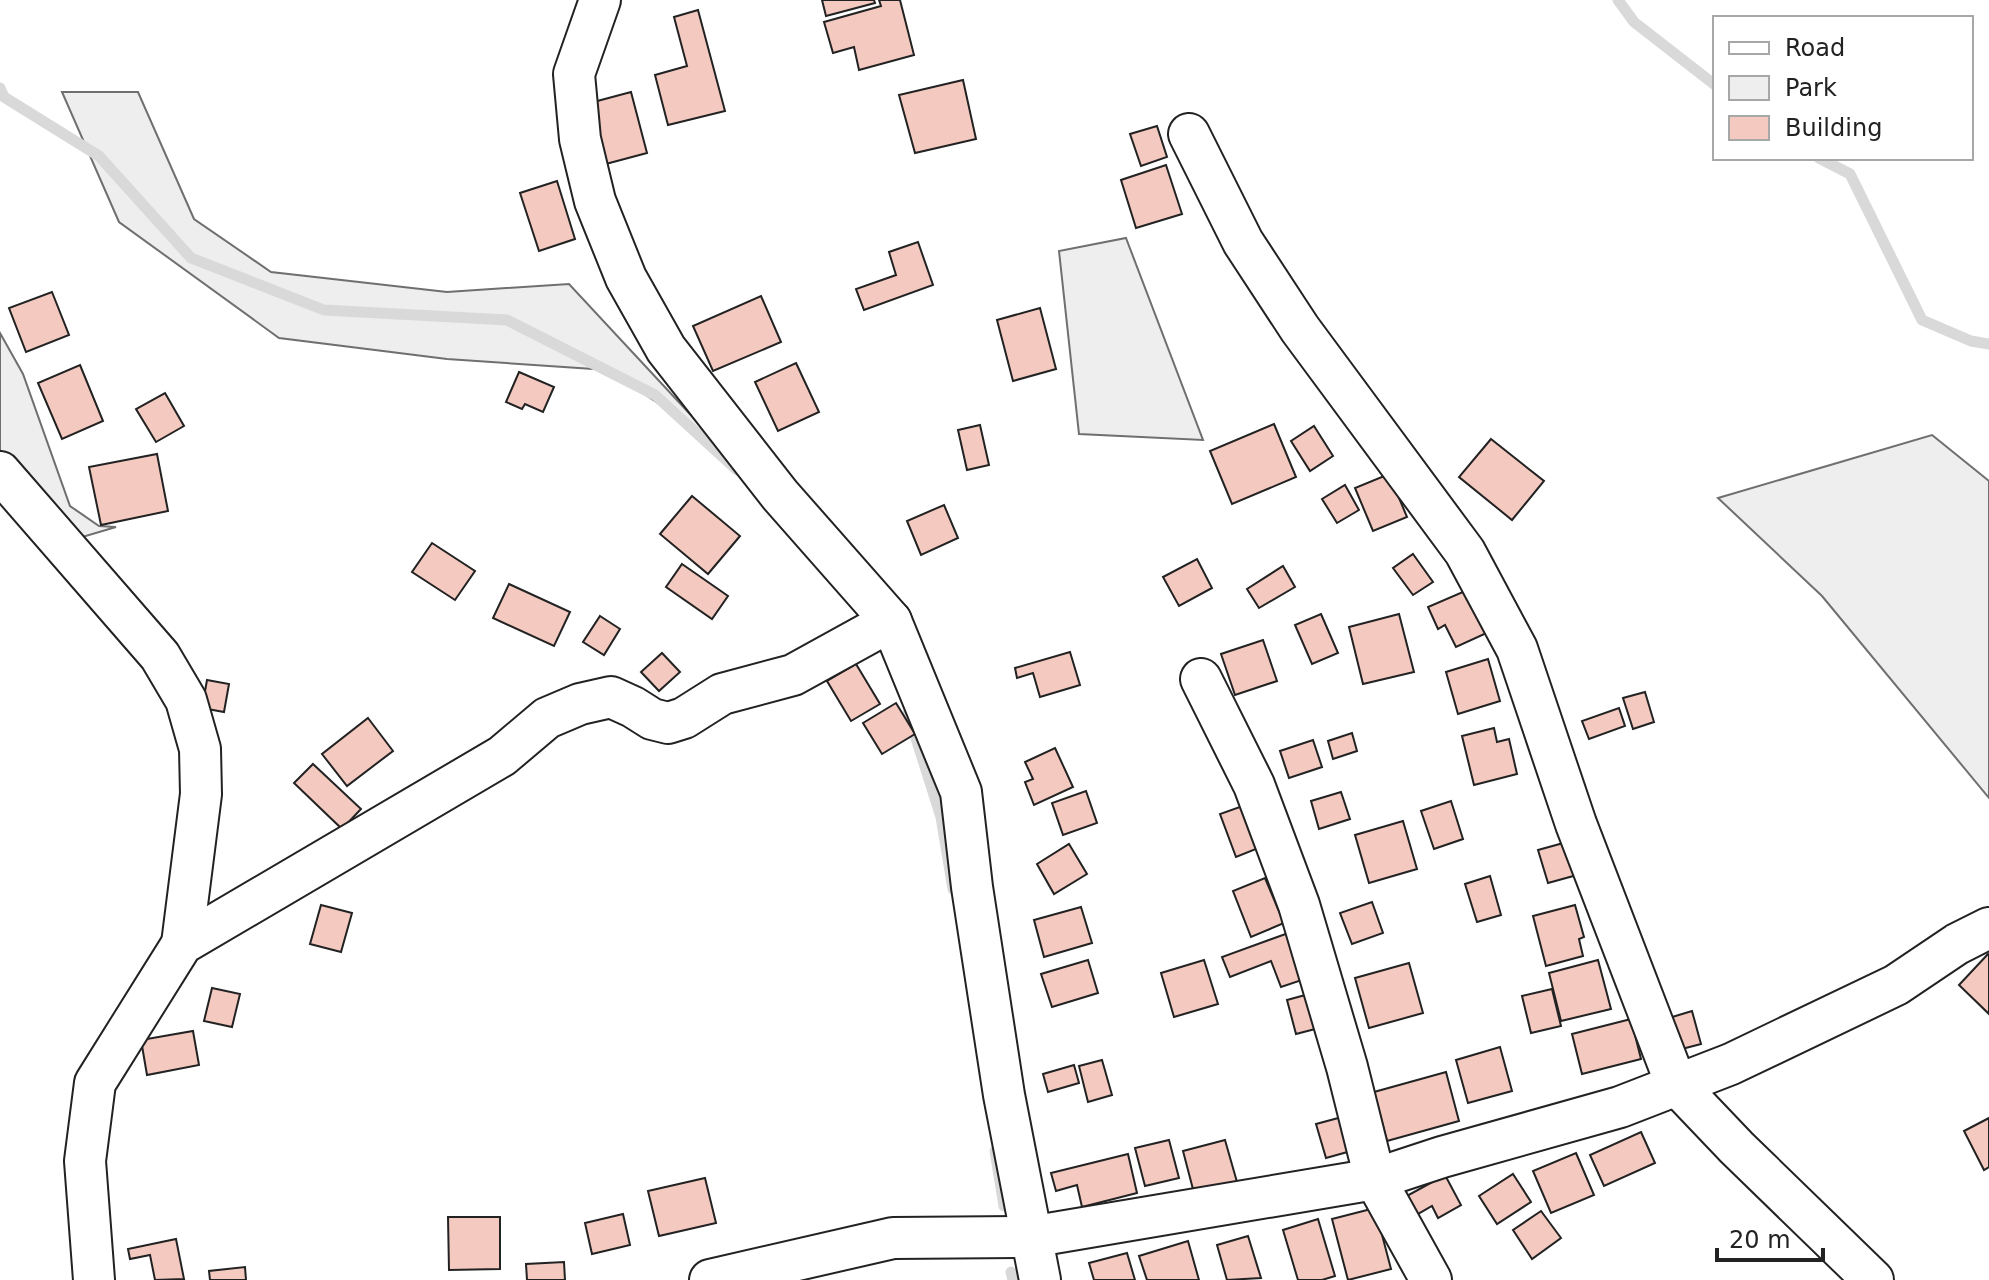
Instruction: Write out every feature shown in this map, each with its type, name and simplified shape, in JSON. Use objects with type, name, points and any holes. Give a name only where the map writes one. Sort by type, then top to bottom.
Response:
[{"type":"street","points":[[600,0],[574,74],[575,87],[580,139],[595,201],[626,278],[666,349],[780,495],[891,621],[961,792],[972,887],[1004,1095],[1040,1280]]},
{"type":"street","points":[[1189,134],[1243,242],[1300,329],[1465,552],[1517,649],[1576,824],[1676,1084],[1873,1280]]},
{"type":"street","points":[[0,472],[160,656],[186,700],[200,749],[201,794],[182,944],[95,1083],[85,1161],[94,1280]]},
{"type":"street","points":[[182,944],[490,764],[547,718],[580,704],[611,697],[652,719],[668,723],[684,718],[722,694],[793,675],[891,621]]},
{"type":"street","points":[[1201,679],[1254,785],[1299,905],[1347,1067],[1375,1179],[1431,1280]]},
{"type":"street","points":[[710,1280],[893,1238],[1030,1237],[1375,1179],[1620,1107],[1731,1064],[1896,985],[1957,944],[1989,928]]},
{"type":"green space","points":[[62,92],[138,92],[194,219],[271,272],[447,292],[569,284],[715,441],[608,370],[447,359],[279,338],[119,222]]},
{"type":"green space","points":[[1126,238],[1203,440],[1079,434],[1059,251]]},
{"type":"green space","points":[[0,333],[23,374],[70,506],[99,526],[116,527],[69,541],[0,490]]},
{"type":"green space","points":[[1932,435],[1989,481],[1989,798],[1822,596],[1718,498]]},
{"type":"building","points":[[822,0],[874,0],[875,3],[826,16]]},
{"type":"building","points":[[879,0],[900,0],[914,55],[859,70],[854,47],[833,53],[824,22],[881,6]]},
{"type":"building","points":[[698,10],[725,111],[668,125],[655,75],[687,66],[674,17]]},
{"type":"building","points":[[963,80],[976,139],[915,153],[899,95]]},
{"type":"building","points":[[631,92],[647,153],[602,165],[586,104]]},
{"type":"building","points":[[1157,126],[1167,157],[1141,166],[1130,134]]},
{"type":"building","points":[[1166,165],[1182,214],[1136,228],[1121,180]]},
{"type":"building","points":[[557,181],[575,239],[539,251],[520,193]]},
{"type":"building","points":[[918,242],[933,285],[864,310],[856,289],[896,275],[889,252]]},
{"type":"building","points":[[52,292],[69,335],[26,352],[9,308]]},
{"type":"building","points":[[761,296],[781,342],[713,371],[693,326]]},
{"type":"building","points":[[1040,308],[1056,369],[1013,381],[997,320]]},
{"type":"building","points":[[796,363],[819,412],[778,431],[755,382]]},
{"type":"building","points":[[80,365],[103,421],[62,439],[38,383]]},
{"type":"building","points":[[519,372],[554,387],[543,412],[525,404],[522,409],[506,402]]},
{"type":"building","points":[[165,393],[184,426],[156,442],[136,409]]},
{"type":"building","points":[[1274,424],[1296,477],[1232,504],[1210,451]]},
{"type":"building","points":[[980,425],[989,465],[967,470],[958,430]]},
{"type":"building","points":[[1314,426],[1333,456],[1310,471],[1291,441]]},
{"type":"building","points":[[1491,439],[1544,481],[1512,520],[1459,477]]},
{"type":"building","points":[[157,454],[168,511],[101,525],[89,467]]},
{"type":"building","points":[[1389,474],[1407,517],[1373,531],[1355,488]]},
{"type":"building","points":[[1345,485],[1359,510],[1337,523],[1322,499]]},
{"type":"building","points":[[692,496],[740,536],[708,574],[660,534]]},
{"type":"building","points":[[944,505],[958,538],[921,555],[907,521]]},
{"type":"building","points":[[432,543],[475,571],[455,600],[412,572]]},
{"type":"building","points":[[1413,554],[1433,582],[1413,595],[1393,568]]},
{"type":"building","points":[[1197,559],[1212,588],[1179,606],[1163,577]]},
{"type":"building","points":[[682,564],[728,596],[712,619],[666,587]]},
{"type":"building","points":[[1283,566],[1295,587],[1259,608],[1247,589]]},
{"type":"building","points":[[509,584],[570,612],[554,646],[493,618]]},
{"type":"building","points":[[1472,588],[1491,631],[1456,647],[1445,625],[1438,629],[1428,607]]},
{"type":"building","points":[[1321,614],[1338,653],[1312,664],[1295,625]]},
{"type":"building","points":[[1399,614],[1414,672],[1363,684],[1349,627]]},
{"type":"building","points":[[600,616],[620,629],[604,655],[583,642]]},
{"type":"building","points":[[1263,640],[1277,681],[1235,695],[1221,654]]},
{"type":"building","points":[[1070,652],[1080,685],[1040,697],[1033,673],[1017,678],[1015,668]]},
{"type":"building","points":[[662,653],[680,672],[659,691],[641,672]]},
{"type":"building","points":[[1488,659],[1500,701],[1458,714],[1446,672]]},
{"type":"building","points":[[856,664],[880,704],[851,721],[827,681]]},
{"type":"building","points":[[207,680],[229,684],[224,712],[202,708]]},
{"type":"building","points":[[1645,692],[1654,722],[1633,729],[1623,698]]},
{"type":"building","points":[[896,703],[915,734],[882,754],[863,723]]},
{"type":"building","points":[[1619,708],[1625,726],[1589,739],[1582,721]]},
{"type":"building","points":[[368,718],[393,751],[347,786],[322,754]]},
{"type":"building","points":[[1494,728],[1497,742],[1509,739],[1517,774],[1474,785],[1462,736]]},
{"type":"building","points":[[1352,733],[1357,751],[1333,759],[1328,741]]},
{"type":"building","points":[[1313,740],[1322,767],[1289,778],[1280,751]]},
{"type":"building","points":[[1055,748],[1073,787],[1034,805],[1025,782],[1033,779],[1025,762]]},
{"type":"building","points":[[313,764],[361,809],[342,829],[294,783]]},
{"type":"building","points":[[1086,791],[1097,823],[1063,835],[1052,803]]},
{"type":"building","points":[[1341,792],[1350,819],[1319,829],[1311,801]]},
{"type":"building","points":[[1451,801],[1463,839],[1434,849],[1421,811]]},
{"type":"building","points":[[1251,803],[1266,845],[1236,857],[1220,814]]},
{"type":"building","points":[[1403,821],[1417,869],[1369,883],[1355,835]]},
{"type":"building","points":[[1567,842],[1577,875],[1548,883],[1538,850]]},
{"type":"building","points":[[1069,844],[1087,874],[1054,894],[1037,864]]},
{"type":"building","points":[[1490,876],[1501,915],[1477,922],[1465,884]]},
{"type":"building","points":[[1265,878],[1284,923],[1251,937],[1233,891]]},
{"type":"building","points":[[1372,902],[1383,933],[1352,944],[1340,913]]},
{"type":"building","points":[[321,905],[352,913],[341,952],[310,944]]},
{"type":"building","points":[[1575,905],[1584,937],[1579,939],[1583,956],[1546,966],[1533,916]]},
{"type":"building","points":[[1081,907],[1092,943],[1044,957],[1034,920]]},
{"type":"building","points":[[1291,932],[1308,978],[1281,987],[1271,961],[1230,977],[1222,957]]},
{"type":"building","points":[[1989,955],[1989,1014],[1959,985]]},
{"type":"building","points":[[1088,960],[1098,993],[1052,1007],[1041,974]]},
{"type":"building","points":[[1204,960],[1218,1004],[1174,1017],[1161,973]]},
{"type":"building","points":[[1598,960],[1611,1009],[1561,1021],[1549,973]]},
{"type":"building","points":[[1409,963],[1423,1013],[1369,1028],[1355,978]]},
{"type":"building","points":[[212,988],[240,994],[232,1027],[204,1021]]},
{"type":"building","points":[[1552,989],[1561,1026],[1531,1033],[1522,996]]},
{"type":"building","points":[[1309,994],[1319,1028],[1296,1034],[1287,1000]]},
{"type":"building","points":[[1692,1011],[1701,1044],[1678,1050],[1669,1018]]},
{"type":"building","points":[[1631,1019],[1641,1059],[1582,1074],[1572,1034]]},
{"type":"building","points":[[193,1031],[199,1065],[147,1075],[141,1040]]},
{"type":"building","points":[[1500,1047],[1512,1091],[1468,1103],[1456,1060]]},
{"type":"building","points":[[1102,1060],[1112,1095],[1088,1102],[1079,1066]]},
{"type":"building","points":[[1074,1065],[1079,1083],[1048,1092],[1043,1074]]},
{"type":"building","points":[[1446,1072],[1459,1121],[1387,1141],[1374,1092]]},
{"type":"building","points":[[1342,1117],[1351,1151],[1326,1158],[1316,1124]]},
{"type":"building","points":[[1989,1118],[1989,1167],[1984,1170],[1964,1131]]},
{"type":"building","points":[[1641,1132],[1655,1163],[1604,1186],[1590,1155]]},
{"type":"building","points":[[1169,1140],[1179,1178],[1145,1186],[1135,1148]]},
{"type":"building","points":[[1225,1140],[1237,1182],[1194,1193],[1183,1151]]},
{"type":"building","points":[[1576,1153],[1594,1195],[1551,1213],[1533,1171]]},
{"type":"building","points":[[1128,1154],[1137,1193],[1082,1207],[1077,1185],[1056,1191],[1051,1173]]},
{"type":"building","points":[[1513,1174],[1531,1202],[1497,1224],[1479,1196]]},
{"type":"building","points":[[1445,1175],[1461,1205],[1438,1218],[1432,1206],[1404,1222],[1394,1203]]},
{"type":"building","points":[[705,1178],[716,1223],[659,1236],[648,1191]]},
{"type":"building","points":[[1375,1208],[1391,1269],[1348,1280],[1332,1219]]},
{"type":"building","points":[[1541,1211],[1561,1238],[1532,1259],[1513,1230]]},
{"type":"building","points":[[623,1214],[630,1245],[592,1254],[585,1223]]},
{"type":"building","points":[[448,1217],[500,1217],[500,1269],[449,1270]]},
{"type":"building","points":[[1318,1219],[1335,1276],[1322,1280],[1298,1280],[1283,1230]]},
{"type":"building","points":[[1248,1236],[1261,1278],[1227,1280],[1217,1245]]},
{"type":"building","points":[[176,1239],[184,1279],[155,1280],[150,1255],[130,1259],[128,1249]]},
{"type":"building","points":[[1188,1241],[1199,1280],[1147,1280],[1139,1256]]},
{"type":"building","points":[[1127,1253],[1135,1280],[1094,1280],[1089,1263]]},
{"type":"building","points":[[564,1262],[565,1280],[527,1280],[526,1264]]},
{"type":"building","points":[[245,1267],[246,1280],[210,1280],[209,1271]]},
{"type":"waterway","points":[[1618,0],[1634,22],[1713,83]]},
{"type":"waterway","points":[[0,88],[4,97],[99,156],[191,258],[324,310],[507,320],[655,395],[737,470]]},
{"type":"waterway","points":[[1823,160],[1850,174],[1922,320],[1971,341],[1989,344]]},
{"type":"waterway","points":[[908,713],[941,817],[953,889]]},
{"type":"waterway","points":[[995,1151],[1004,1206]]},
{"type":"waterway","points":[[1011,1272],[1013,1280]]}]
